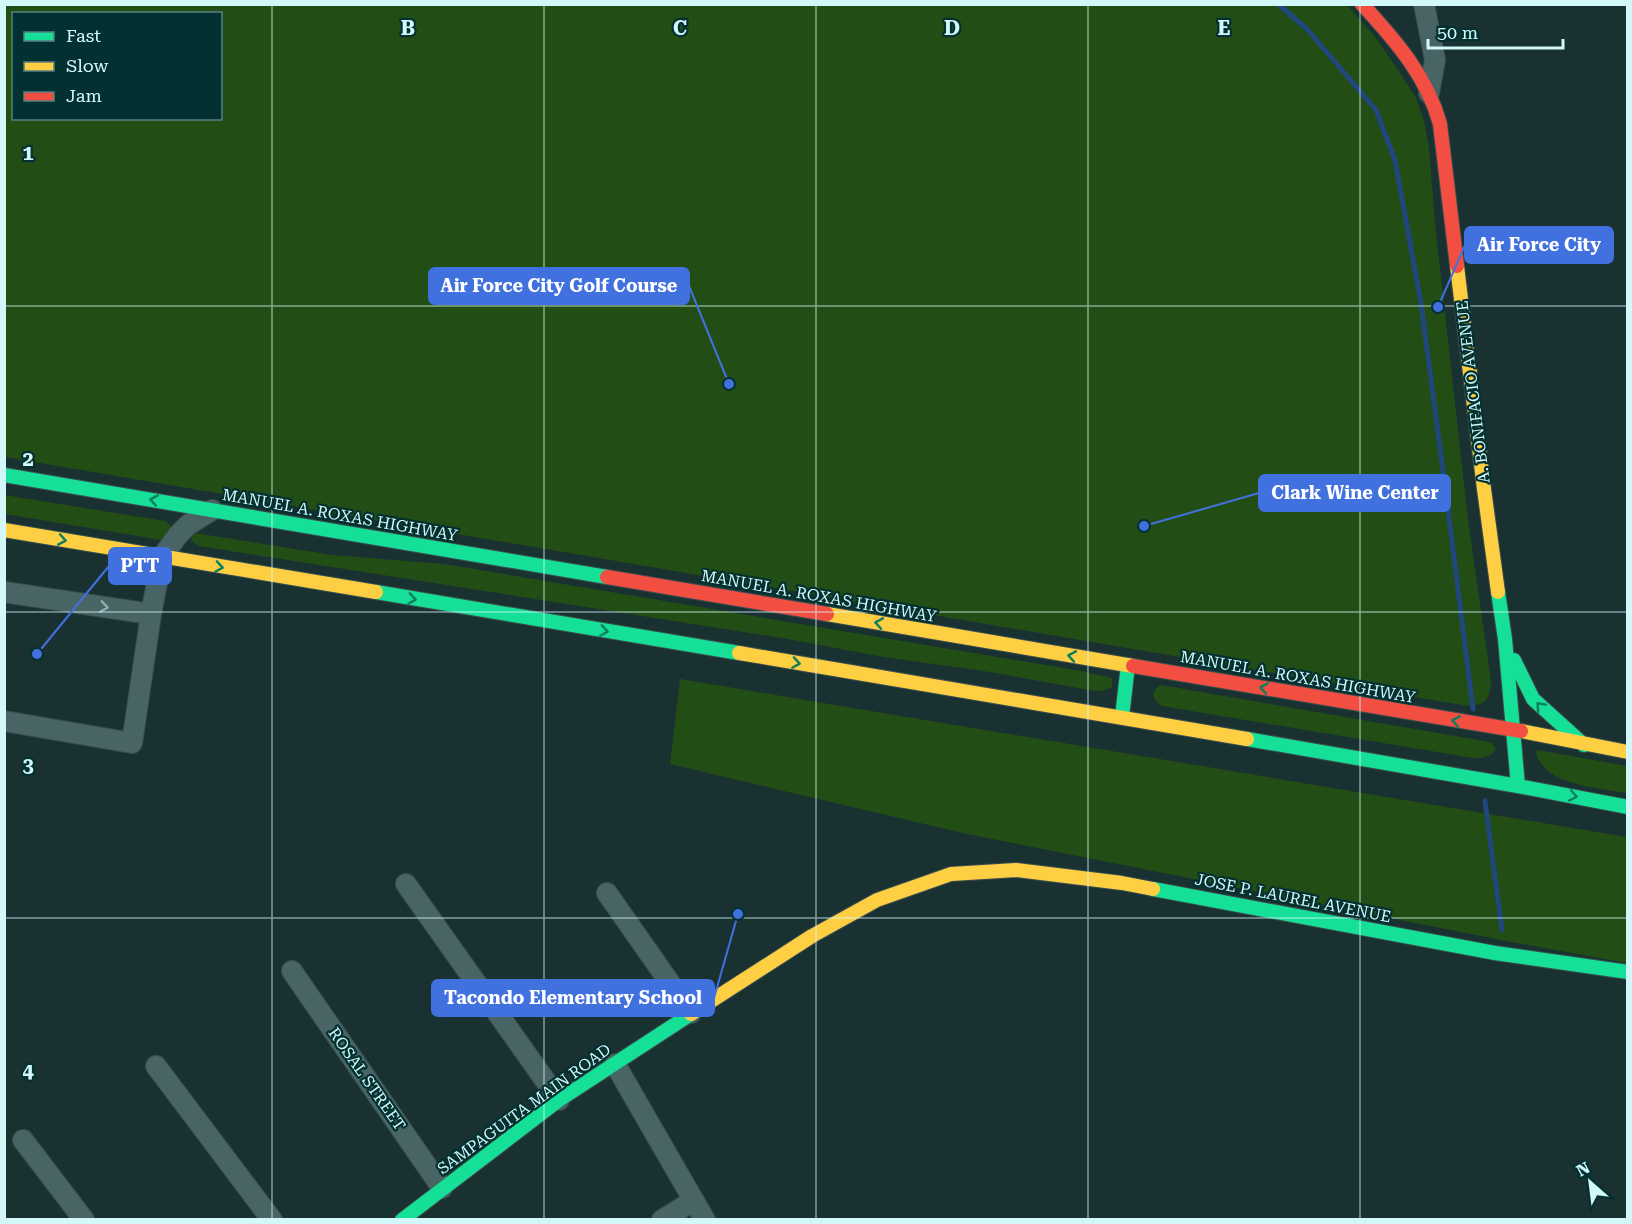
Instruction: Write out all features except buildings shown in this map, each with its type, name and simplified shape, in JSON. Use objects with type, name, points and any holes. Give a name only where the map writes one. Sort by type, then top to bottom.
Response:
[{"type":"main road","name":"A. BONIFACIO AVENUE","points":[[1362,4],[1405,52],[1429,93],[1439,116],[1484,489],[1505,639],[1518,786]]},
{"type":"main road","name":"MANUEL A. ROXAS HIGHWAY","points":[[4,475],[1514,730],[1628,752]]},
{"type":"main road","points":[[4,530],[1122,717],[1628,807]]},
{"type":"main road","name":"A. BONIFACIO AVENUE","points":[[1505,639],[1533,699],[1584,745]]},
{"type":"main road","points":[[1122,717],[1128,666]]},
{"type":"main road","name":"JOSE P. LAUREL AVENUE","points":[[951,874],[1016,870],[1122,884],[1495,953],[1628,972]]},
{"type":"main road","name":"SAMPAGUITA MAIN ROAD","points":[[402,1220],[559,1100],[812,936],[877,900],[951,874]]},
{"type":"street","points":[[1424,4],[1435,60],[1429,93]]},
{"type":"street","points":[[4,722],[132,743],[162,557],[188,525],[212,510]]},
{"type":"street","points":[[4,592],[151,614]]},
{"type":"street","points":[[406,884],[559,1100]]},
{"type":"street","points":[[608,893],[691,1013]]},
{"type":"street","name":"ROSAL STREET","points":[[291,970],[442,1188]]},
{"type":"street","points":[[615,1064],[705,1220]]},
{"type":"street","points":[[156,1066],[272,1220]]},
{"type":"street","points":[[23,1140],[84,1220]]},
{"type":"street","points":[[662,1220],[693,1201]]},
{"type":"green space","points":[[4,5],[1347,5],[1376,38],[1416,98],[1424,121],[1429,148],[1435,224],[1468,520],[1491,681],[1486,700],[1468,706],[5,457]]},
{"type":"green space","points":[[4,495],[165,521],[173,530],[162,540],[5,514]]},
{"type":"green space","points":[[195,533],[332,555],[444,564],[1081,671],[1112,678],[1112,687],[1095,691],[782,638],[199,546],[191,541]]},
{"type":"green space","points":[[680,679],[1627,837],[1627,963],[967,834],[670,764]]},
{"type":"green space","points":[[1161,685],[1484,741],[1496,748],[1489,756],[1473,758],[1162,706],[1154,696],[1155,690]]},
{"type":"green space","points":[[1537,750],[1627,766],[1627,793],[1564,780],[1542,765],[1536,754]]},
{"type":"waterway","points":[[1278,4],[1307,29],[1376,110],[1395,160],[1421,303],[1444,479]]},
{"type":"waterway","points":[[1448,509],[1473,709]]},
{"type":"waterway","points":[[1485,801],[1502,930]]},
{"type":"traffic: fast","points":[[4,475],[607,577]]},
{"type":"traffic: fast","points":[[376,592],[739,653]]},
{"type":"traffic: fast","points":[[1498,592],[1505,639],[1518,786]]},
{"type":"traffic: fast","points":[[1514,660],[1533,699],[1584,745]]},
{"type":"traffic: fast","points":[[1122,717],[1128,665]]},
{"type":"traffic: fast","points":[[1247,739],[1628,807]]},
{"type":"traffic: fast","points":[[1153,889],[1495,953],[1628,972]]},
{"type":"traffic: fast","points":[[402,1220],[559,1100],[691,1014]]},
{"type":"traffic: slow","points":[[1457,266],[1498,592]]},
{"type":"traffic: slow","points":[[4,530],[376,592]]},
{"type":"traffic: slow","points":[[827,614],[1133,666]]},
{"type":"traffic: slow","points":[[739,653],[1247,739]]},
{"type":"traffic: slow","points":[[1521,731],[1628,752]]},
{"type":"traffic: slow","points":[[691,1014],[812,936],[877,900],[951,874],[1016,870],[1153,889]]},
{"type":"traffic: jam","points":[[1362,4],[1386,31],[1418,74],[1434,107],[1440,124],[1457,266]]},
{"type":"traffic: jam","points":[[607,577],[827,614]]},
{"type":"traffic: jam","points":[[1133,666],[1521,731]]},
{"type":"place","name":"Air Force City","points":[[1438,307]]},
{"type":"place","name":"Air Force City Golf Course","points":[[729,384]]},
{"type":"place","name":"Clark Wine Center","points":[[1144,526]]},
{"type":"place","name":"PTT","points":[[37,654]]},
{"type":"place","name":"Tacondo Elementary School","points":[[738,914]]}]
